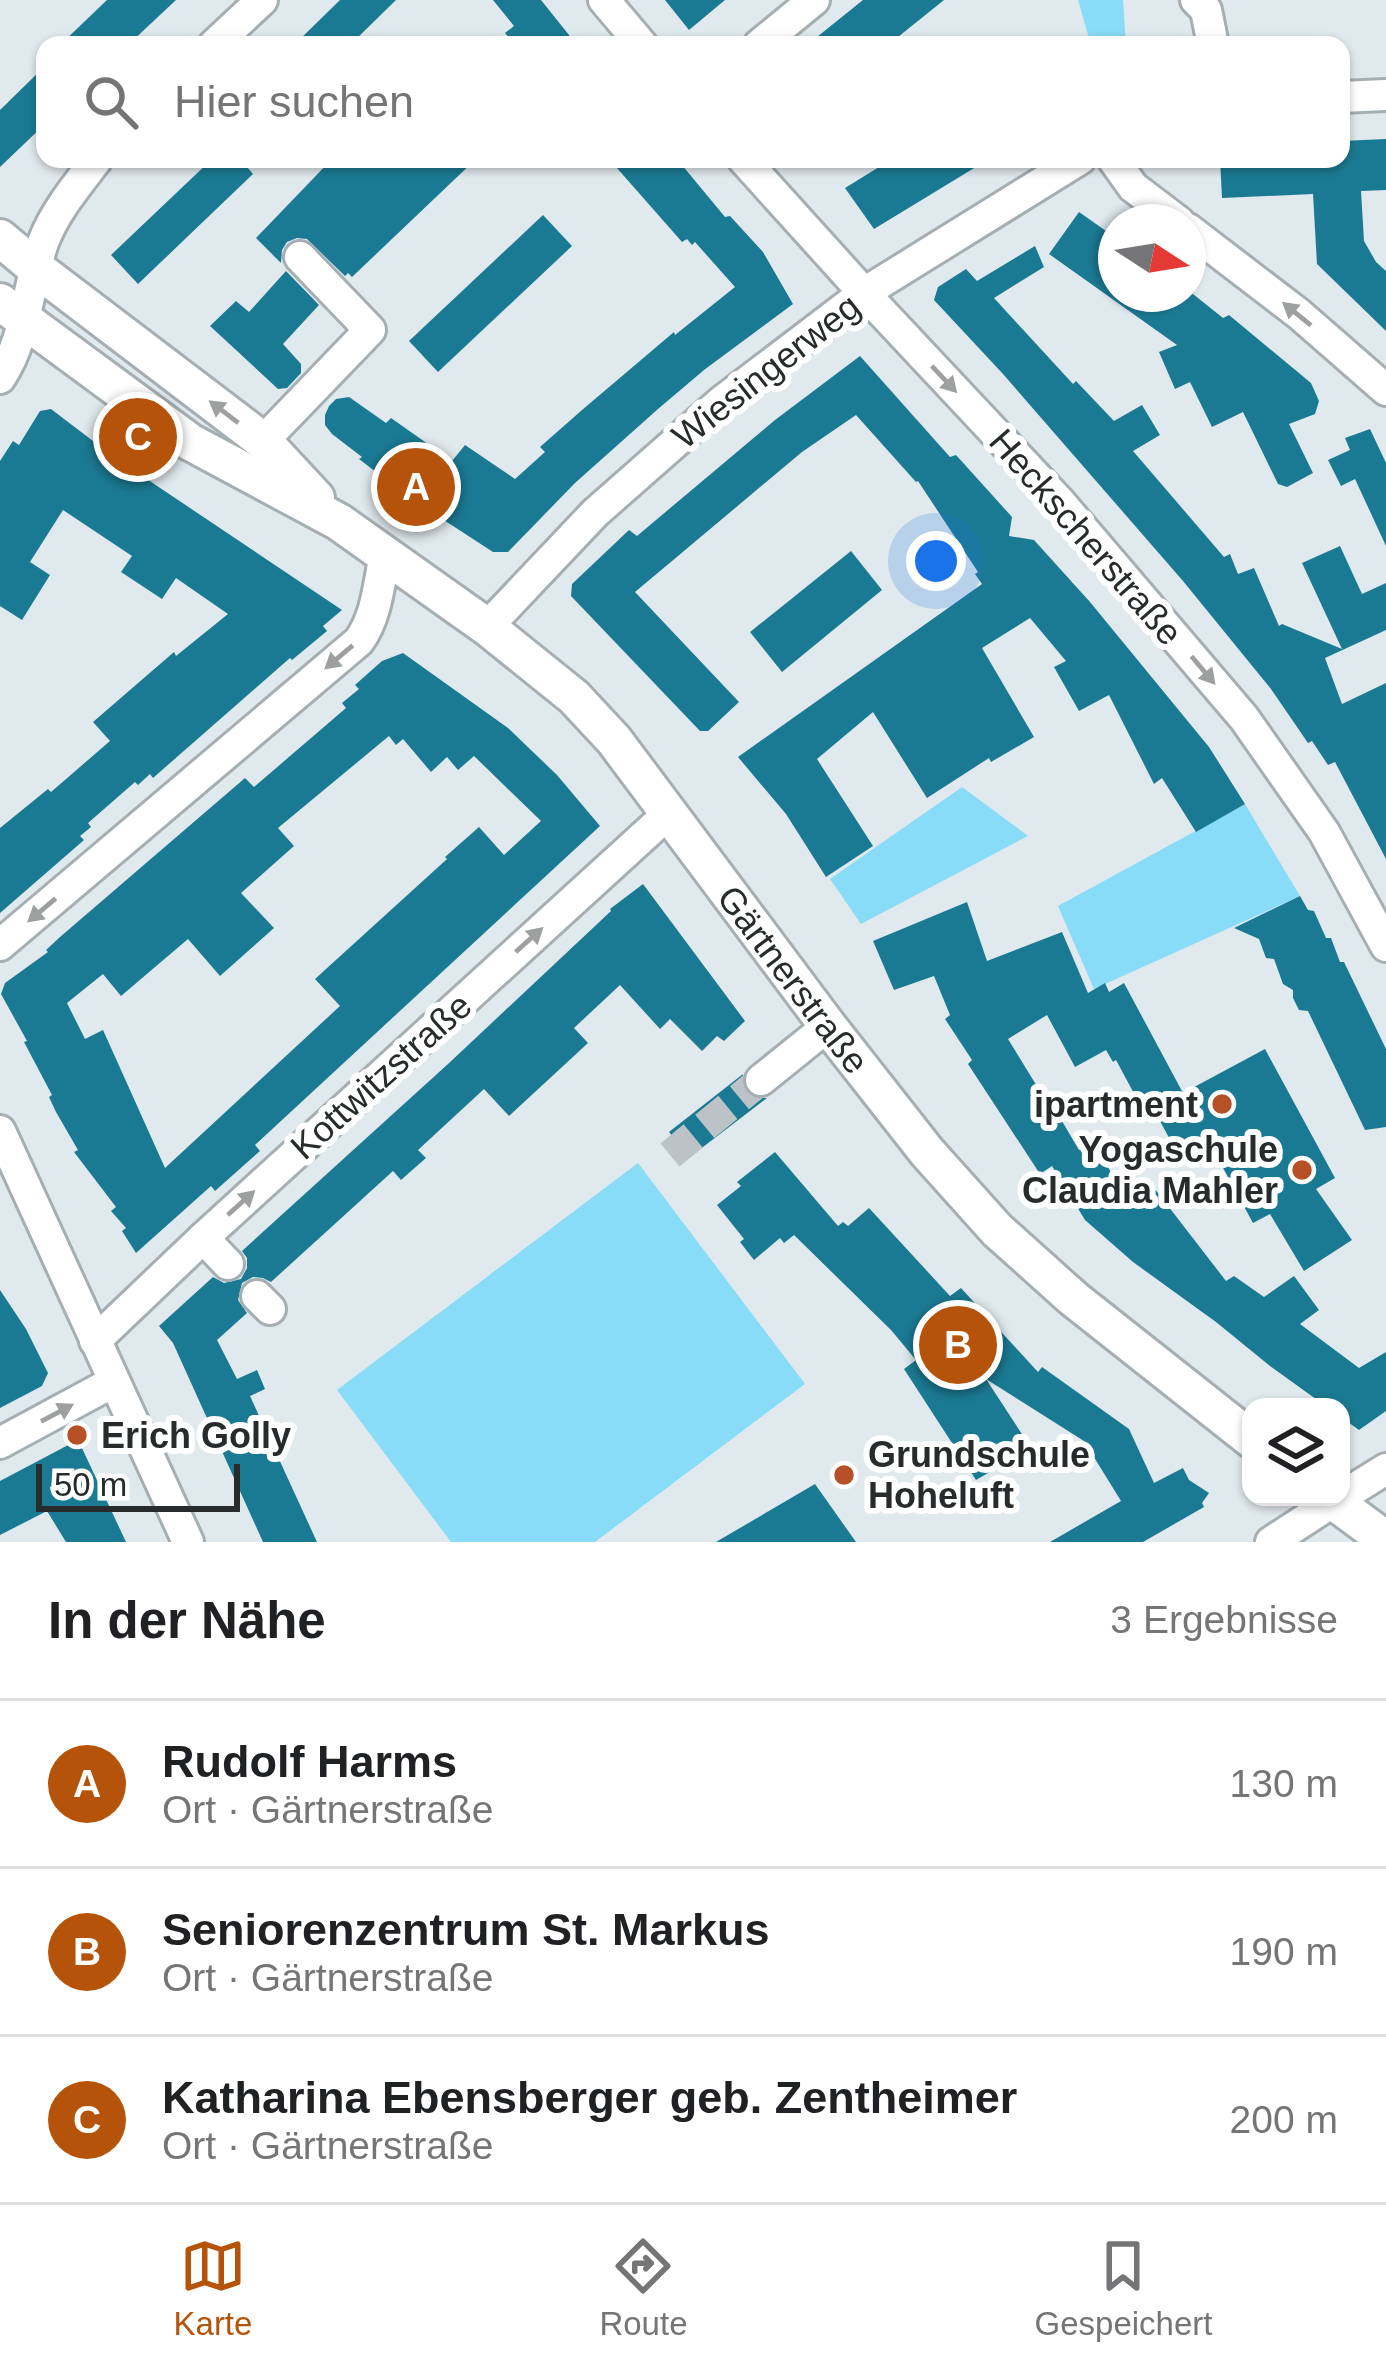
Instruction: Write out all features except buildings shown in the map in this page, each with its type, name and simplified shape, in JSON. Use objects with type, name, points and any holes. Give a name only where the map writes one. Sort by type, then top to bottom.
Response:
[{"type":"main road","name":"Gärtnerstraße","points":[[0,238],[262,441],[339,522]]},
{"type":"main road","name":"Gärtnerstraße","points":[[12,311],[190,442],[339,522],[487,627],[574,697],[614,740],[927,1152],[997,1230],[1074,1299],[1242,1432]]},
{"type":"main road","points":[[1346,1506],[1386,1540]]},
{"type":"street","points":[[224,36],[262,0]]},
{"type":"street","points":[[604,0],[634,36]]},
{"type":"street","points":[[770,36],[814,0]]},
{"type":"street","points":[[1196,0],[1206,10],[1211,36]]},
{"type":"street","points":[[1350,97],[1386,95]]},
{"type":"street","points":[[0,378],[18,343],[12,311],[37,269],[57,214],[91,168]]},
{"type":"street","name":"Heckscherstraße","points":[[751,168],[1059,502],[1244,718],[1324,832],[1386,946]]},
{"type":"street","name":"Wiesingerweg","points":[[487,627],[595,513],[721,402],[864,293],[1065,168]]},
{"type":"street","points":[[1119,168],[1133,187],[1155,204]]},
{"type":"street","points":[[1206,243],[1299,314],[1386,390]]},
{"type":"street","points":[[262,441],[370,329],[300,256]]},
{"type":"street","points":[[0,945],[358,641],[372,616],[385,554]]},
{"type":"street","name":"Kottwitzstraße","points":[[94,1341],[669,813]]},
{"type":"street","points":[[761,1080],[828,1026]]},
{"type":"street","points":[[0,1132],[188,1542]]},
{"type":"street","points":[[203,1238],[227,1264]]},
{"type":"street","points":[[0,1443],[113,1382]]},
{"type":"street","points":[[1350,1490],[1386,1469]]},
{"type":"street","points":[[1271,1542],[1324,1506]]},
{"type":"shaded area","points":[[1078,0],[1123,0],[1125,36],[1088,36]]},
{"type":"shaded area","points":[[962,787],[1028,836],[861,924],[830,879]]},
{"type":"shaded area","points":[[1245,804],[1300,896],[1094,989],[1058,906]]},
{"type":"shaded area","points":[[638,1163],[805,1384],[595,1542],[451,1542],[337,1390]]},
{"type":"tunnel","points":[[670,1155],[761,1080]]},
{"type":"place","name":"Katharina Ebensberger geb. Zentheimer","points":[[138,437]]},
{"type":"place","name":"Rudolf Harms","points":[[416,487]]},
{"type":"place","name":"ipartment","points":[[1222,1104]]},
{"type":"place","name":"Yogaschule Claudia Mahler","points":[[1302,1170]]},
{"type":"place","name":"Seniorenzentrum St. Markus","points":[[958,1345]]},
{"type":"place","name":"Erich Golly","points":[[77,1435]]},
{"type":"place","name":"Grundschule Hoheluft","points":[[844,1475]]}]
